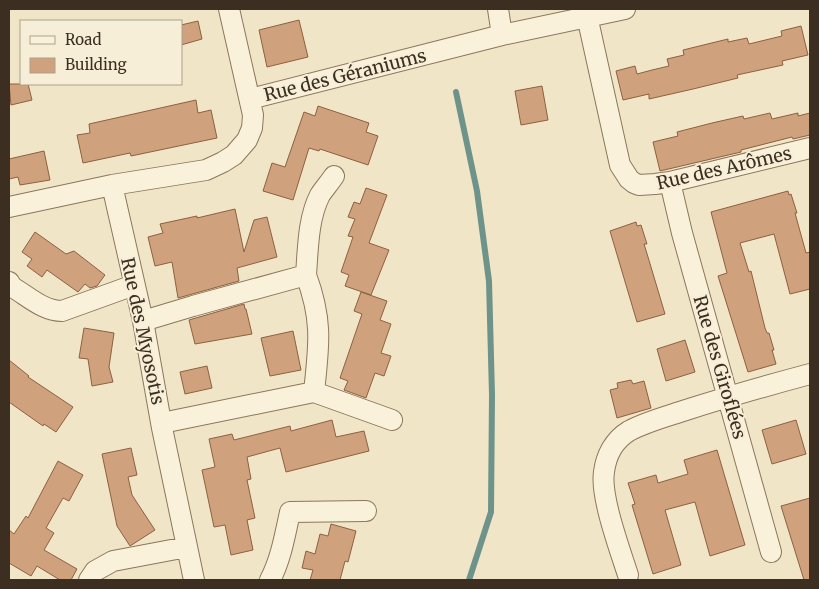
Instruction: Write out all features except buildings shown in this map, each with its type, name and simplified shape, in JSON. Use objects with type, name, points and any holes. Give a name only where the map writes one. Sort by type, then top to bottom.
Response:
[{"type":"street","points":[[229,9],[250,99]]},
{"type":"street","points":[[498,9],[502,35]]},
{"type":"street","name":"Rue des Géraniums","points":[[112,185],[206,170],[223,162],[234,155],[247,140],[252,128],[253,115],[250,99],[502,35],[625,9]]},
{"type":"street","name":"Rue des Arômes","points":[[587,16],[620,165],[629,179],[639,185],[670,182],[810,148]]},
{"type":"street","points":[[314,392],[320,343],[314,298],[306,275],[308,241],[314,212],[320,196],[334,176]]},
{"type":"street","name":"Rue des Giroflées","points":[[670,182],[682,233],[771,552]]},
{"type":"street","points":[[9,207],[112,185]]},
{"type":"street","name":"Rue des Myosotis","points":[[112,185],[143,321],[194,580]]},
{"type":"street","points":[[143,321],[306,275]]},
{"type":"street","points":[[9,282],[12,287],[45,308],[54,311],[62,311],[134,285]]},
{"type":"street","points":[[628,575],[606,498],[603,474],[609,451],[628,432],[664,418],[728,397],[810,374]]},
{"type":"street","points":[[162,423],[314,392],[392,420]]},
{"type":"street","points":[[270,580],[275,571],[283,545],[290,512],[366,511]]},
{"type":"street","points":[[89,580],[95,571],[113,561],[187,547]]},
{"type":"waterway","points":[[456,92],[477,191],[489,281],[492,395],[491,512],[469,580]]}]
